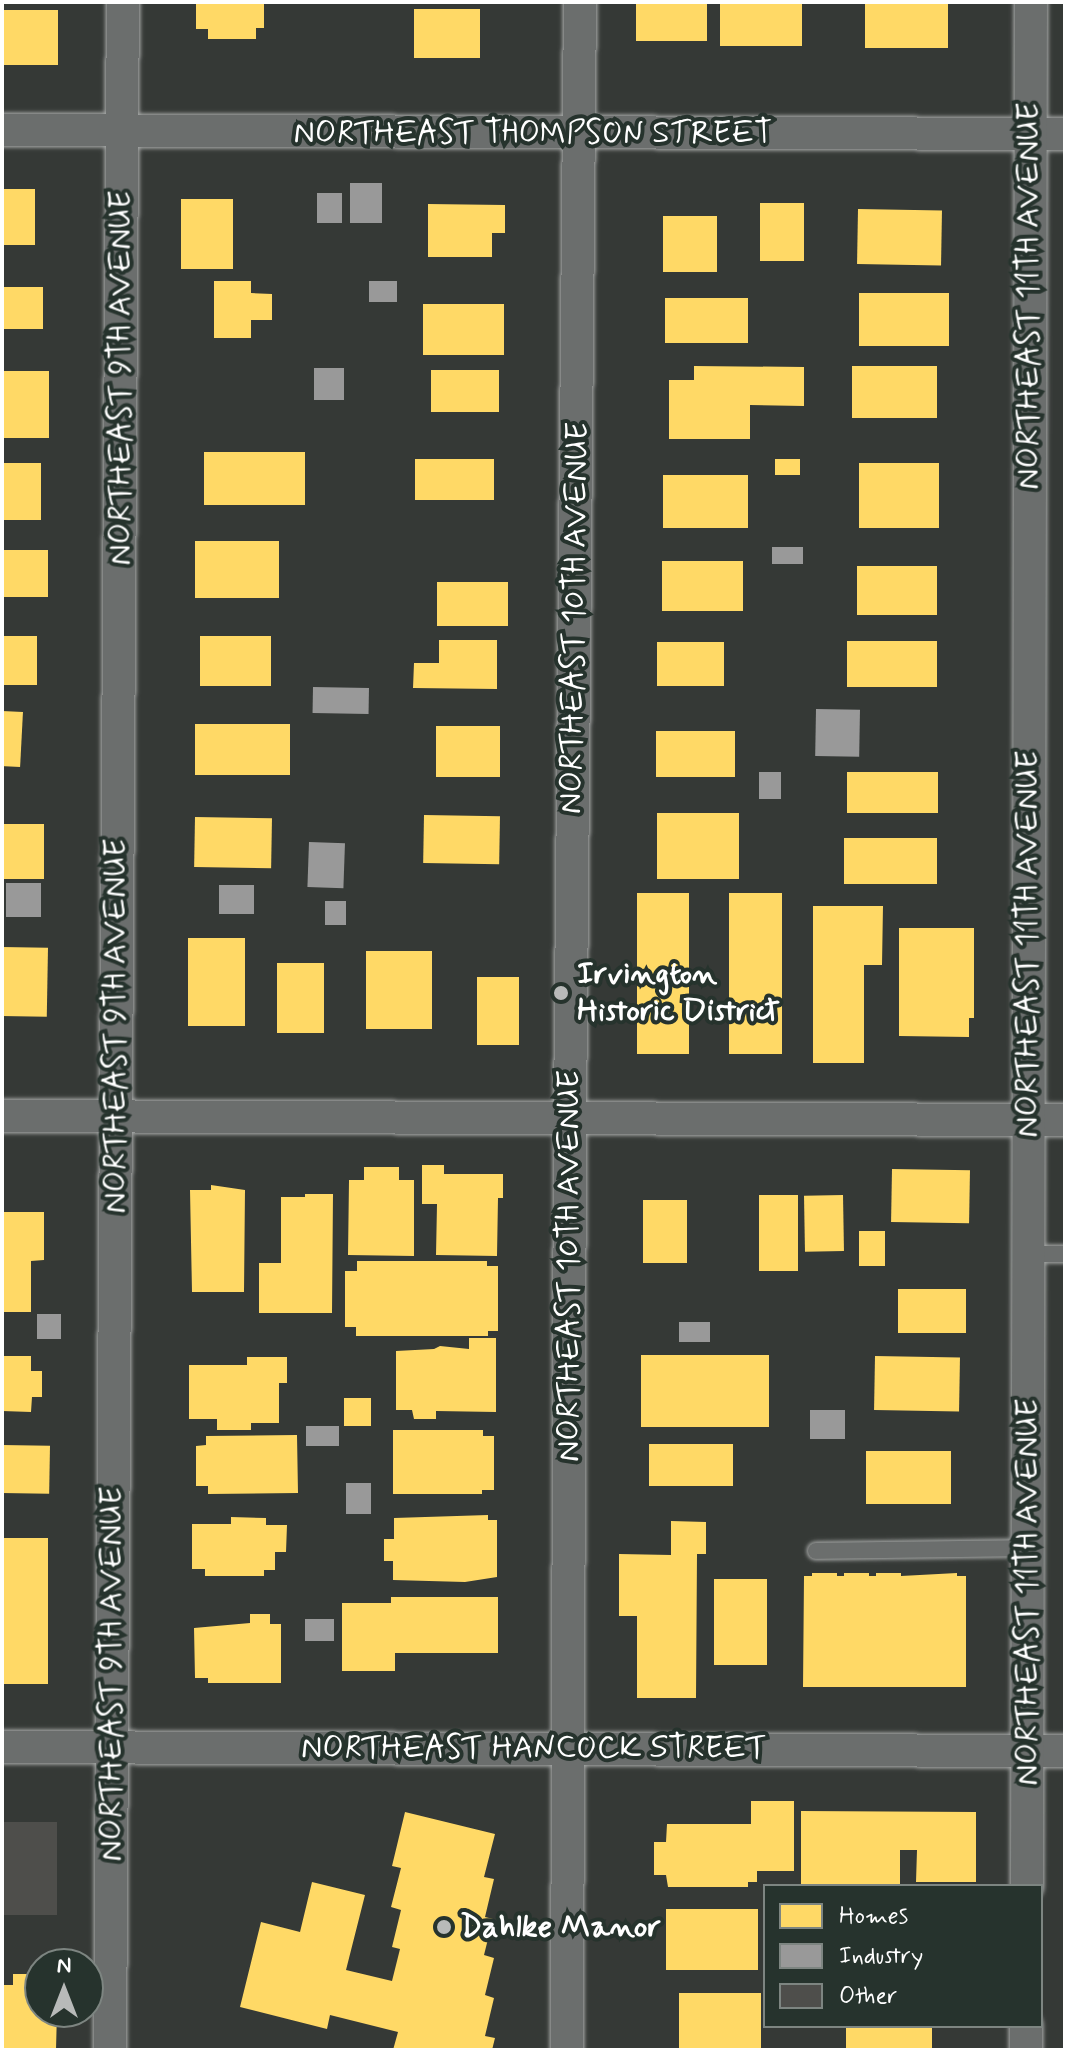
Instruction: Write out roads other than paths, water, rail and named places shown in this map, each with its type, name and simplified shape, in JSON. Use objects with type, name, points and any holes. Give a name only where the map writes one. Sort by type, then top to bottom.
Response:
[{"type":"street","name":"NORTHEAST 9TH AVENUE","points":[[110,2050],[123,2]]},
{"type":"street","name":"NORTHEAST 10TH AVENUE","points":[[567,2050],[570,1119],[580,2]]},
{"type":"street","name":"NORTHEAST 11TH AVENUE","points":[[1027,1884],[1031,2]]},
{"type":"street","name":"NORTHEAST THOMPSON STREET","points":[[2,130],[580,135],[1065,134]]},
{"type":"street","points":[[2,1116],[1065,1120]]},
{"type":"street","name":"NORTHEAST HANCOCK STREET","points":[[2,1747],[1065,1751]]},
{"type":"street","points":[[1026,2028],[1026,2050]]},
{"type":"lane","points":[[1028,1254],[1065,1254]]},
{"type":"lane","points":[[816,1551],[1028,1548]]},
{"type":"place","name":"Irvington Historic District","points":[[561,993]]},
{"type":"place","name":"Dahlke Manor","points":[[444,1927]]}]
